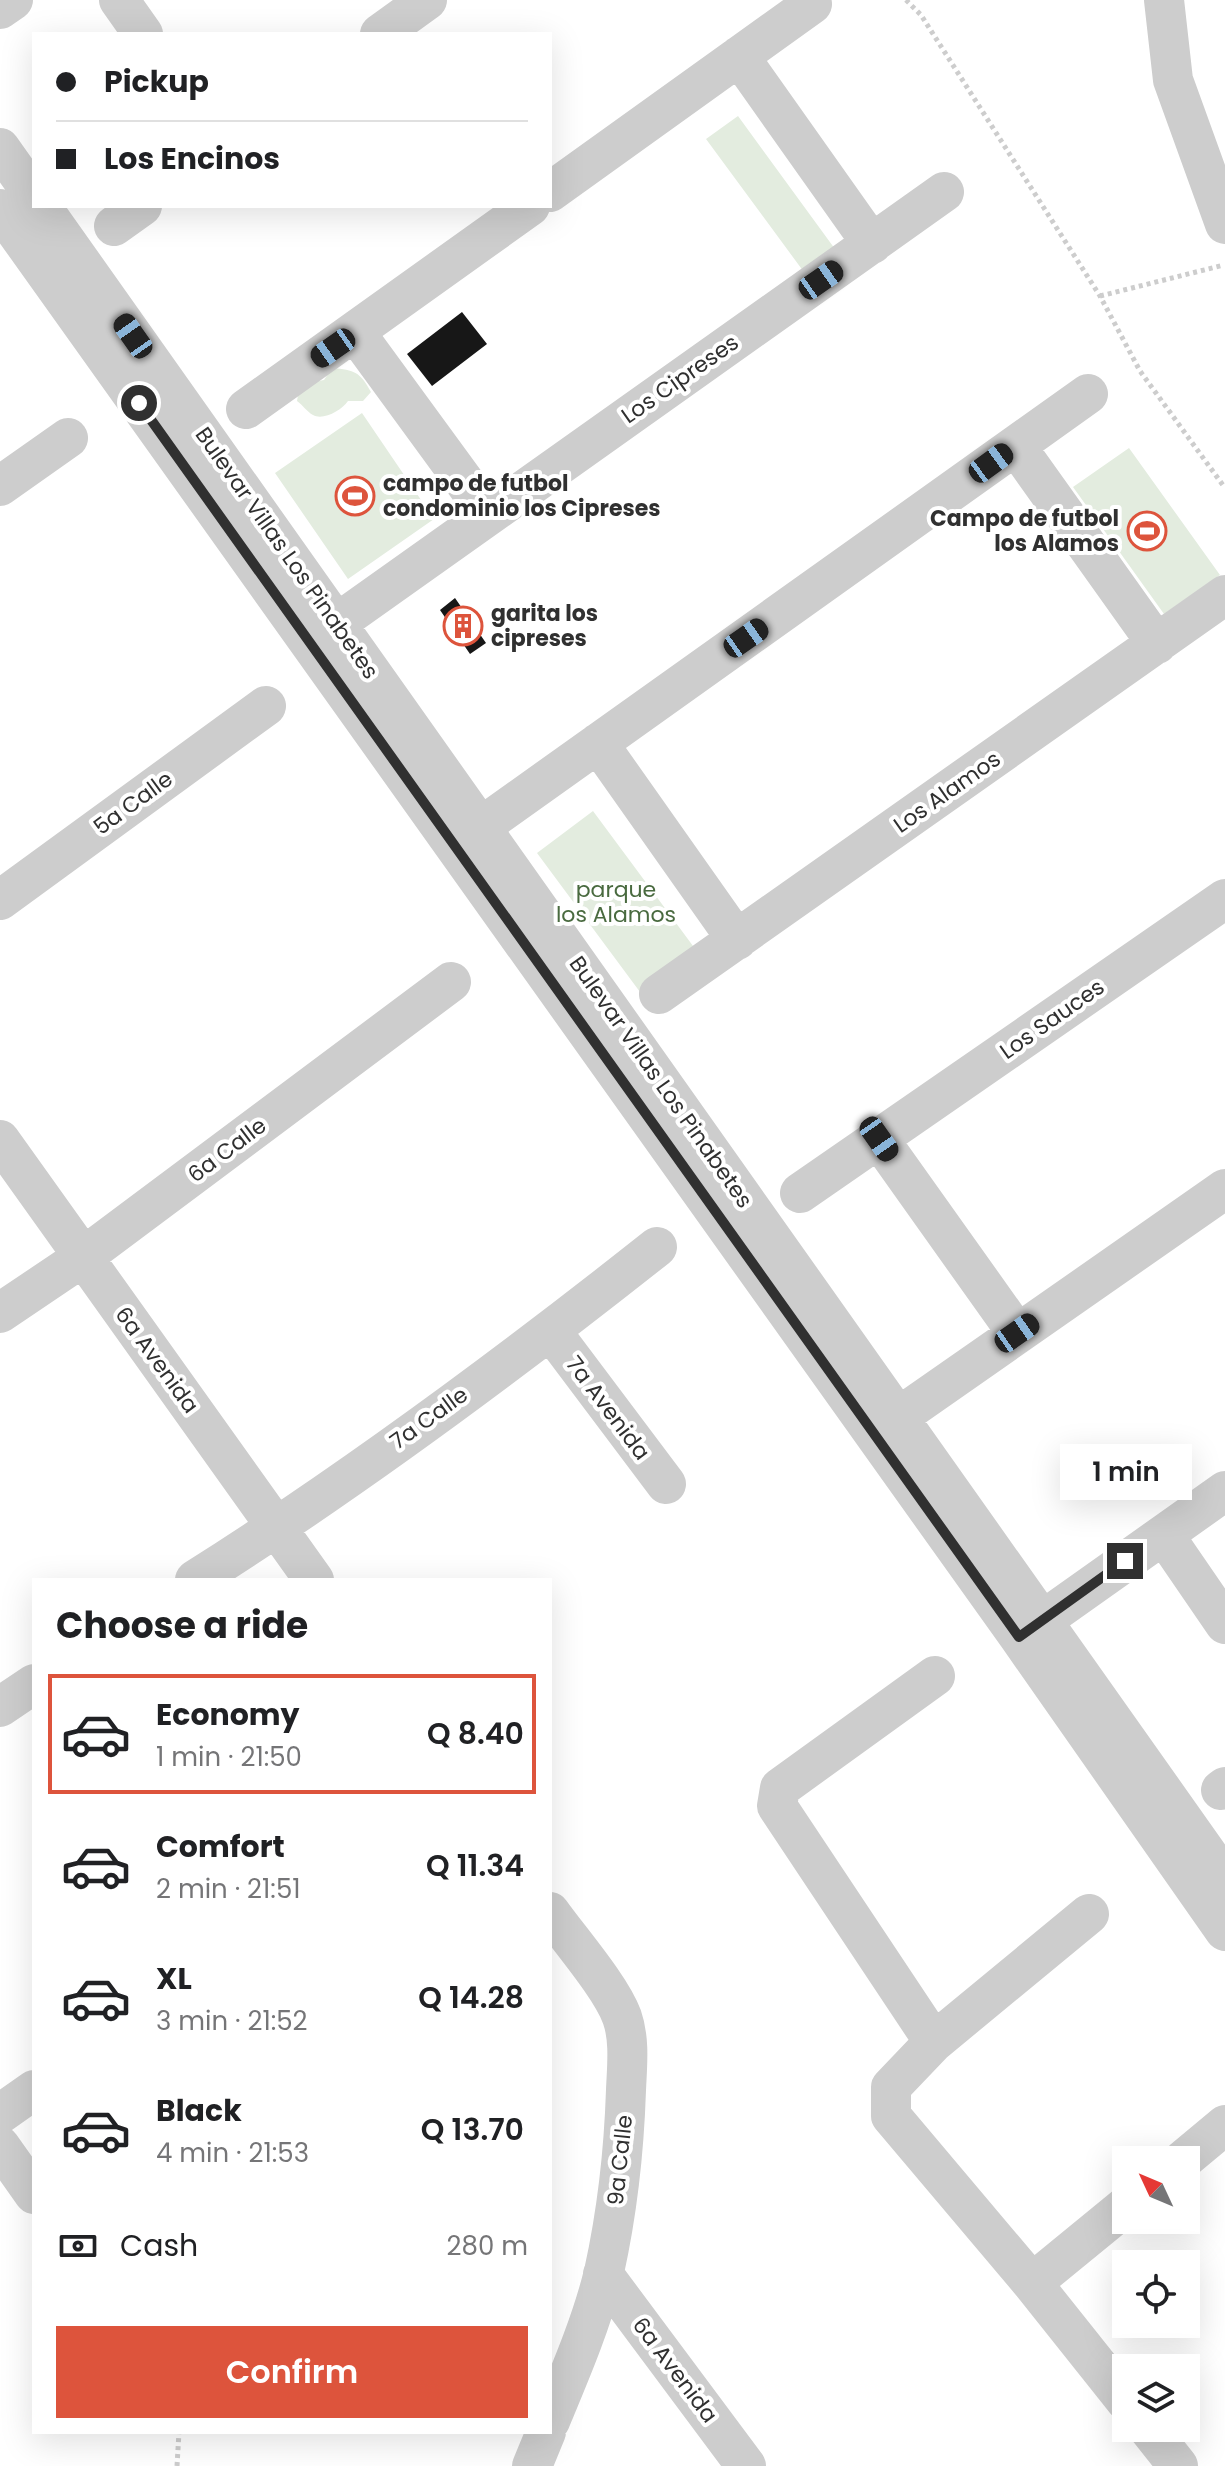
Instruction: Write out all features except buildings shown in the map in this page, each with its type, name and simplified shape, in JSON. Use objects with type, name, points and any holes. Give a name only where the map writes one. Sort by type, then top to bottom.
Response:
[{"type":"street","points":[[0,9],[13,0]]},
{"type":"street","points":[[119,0],[142,32]]},
{"type":"street","points":[[383,32],[427,0]]},
{"type":"street","points":[[1164,0],[1173,80],[1225,224]]},
{"type":"street","points":[[552,191],[812,4]]},
{"type":"street","points":[[739,56],[872,244]]},
{"type":"street","points":[[0,148],[32,193]]},
{"type":"street","name":"Los Cipreses","points":[[323,633],[944,192]]},
{"type":"street","name":"Bulevar Villas Los Pinabetes","points":[[42,208],[323,633]]},
{"type":"street","points":[[246,409],[527,208]]},
{"type":"street","name":"Bulevar Villas Los Pinabetes","points":[[0,209],[323,633],[1030,1628],[1225,1879]]},
{"type":"street","points":[[355,332],[488,514]]},
{"type":"street","points":[[468,836],[1088,394]]},
{"type":"street","points":[[0,486],[68,438]]},
{"type":"street","points":[[1016,446],[1157,644]]},
{"type":"street","name":"Los Alamos","points":[[659,994],[1225,595]]},
{"type":"street","name":"5a Calle","points":[[0,900],[266,706]]},
{"type":"street","points":[[598,743],[737,940]]},
{"type":"street","name":"Los Sauces","points":[[800,1193],[1225,899]]},
{"type":"street","name":"6a Calle","points":[[0,1313],[83,1257],[451,982]]},
{"type":"street","points":[[879,1139],[1017,1333]]},
{"type":"street","name":"6a Avenida","points":[[0,1140],[313,1578]]},
{"type":"street","points":[[886,1425],[1225,1189]]},
{"type":"street","name":"7a Calle","points":[[198,1578],[277,1528],[551,1331],[657,1247]]},
{"type":"street","name":"7a Avenida","points":[[551,1331],[666,1484]]},
{"type":"street","points":[[1030,1628],[1225,1491]]},
{"type":"street","points":[[1164,1535],[1225,1624]]},
{"type":"street","name":"Bulevar Villas Los Pinabetes","points":[[1030,1628],[1225,1931]]},
{"type":"street","points":[[934,2042],[777,1806],[780,1788],[935,1676]]},
{"type":"street","points":[[0,1707],[32,1685]]},
{"type":"street","points":[[1089,1914],[934,2042],[891,2087],[891,2116],[1112,2383]]},
{"type":"street","name":"9a Calle","points":[[552,1915],[617,2004],[626,2031],[625,2119],[615,2212],[603,2274],[552,2416]]},
{"type":"street","points":[[0,2114],[32,2091]]},
{"type":"street","points":[[1200,2146],[1225,2125]]},
{"type":"street","points":[[0,2146],[32,2191]]},
{"type":"street","points":[[1032,2283],[1112,2217]]},
{"type":"street","name":"6a Avenida","points":[[603,2274],[746,2466]]},
{"type":"street","points":[[532,2466],[545,2434]]},
{"type":"street","points":[[1159,2442],[1178,2466]]},
{"type":"path","points":[[906,0],[921,15],[1100,296],[1140,371],[1225,488]]},
{"type":"path","points":[[1100,296],[1225,265]]},
{"type":"path","points":[[177,2466],[179,2434]]},
{"type":"green space","points":[[738,116],[843,260],[812,283],[706,139]]},
{"type":"green space","points":[[332,368],[356,373],[371,392],[363,401],[348,401],[332,414],[322,417],[311,414],[297,401],[298,395],[313,382],[324,380]]},
{"type":"green space","name":"campo de futbol condominio los Cipreses","points":[[362,413],[434,519],[348,579],[275,473]]},
{"type":"green space","name":"Campo de futbol los Alamos","points":[[1129,448],[1220,575],[1164,614],[1073,487]]},
{"type":"green space","name":"parque los Alamos","points":[[593,811],[696,950],[640,992],[537,853]]},
{"type":"place","name":"campo de futbol condominio los Cipreses","points":[[355,496]]},
{"type":"place","name":"Campo de futbol los Alamos","points":[[1147,531]]},
{"type":"place","name":"garita los cipreses","points":[[463,626]]},
{"type":"route","points":[[139,403],[1019,1637],[1125,1561]]}]
